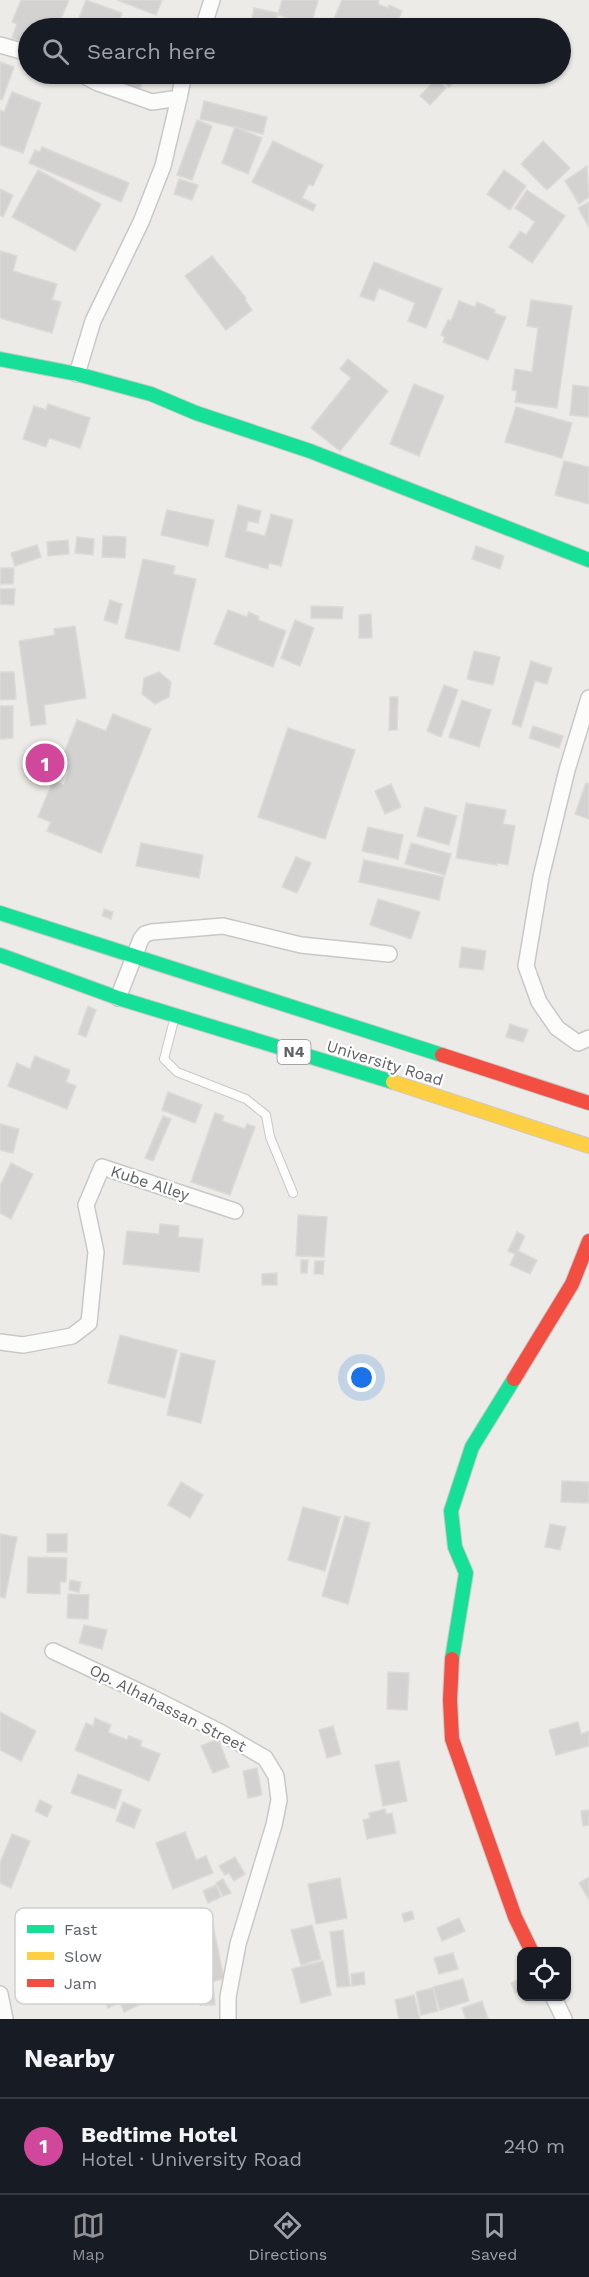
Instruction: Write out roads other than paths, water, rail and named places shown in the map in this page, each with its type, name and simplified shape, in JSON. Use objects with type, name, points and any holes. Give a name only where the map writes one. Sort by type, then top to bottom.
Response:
[{"type":"main road","points":[[0,359],[77,374],[151,394],[196,413],[310,451],[589,560]]},
{"type":"main road","name":"University Road","points":[[0,913],[589,1103]]},
{"type":"main road","name":"University Road","points":[[0,955],[118,998],[408,1087],[589,1146]]},
{"type":"main road","points":[[530,1947],[515,1917],[494,1861],[452,1739],[450,1700],[452,1659],[466,1573],[455,1547],[451,1512],[471,1447],[572,1284],[589,1241]]},
{"type":"street","points":[[206,18],[212,0]]},
{"type":"street","points":[[0,45],[18,50]]},
{"type":"street","points":[[101,84],[152,102],[179,98]]},
{"type":"street","points":[[77,374],[93,321],[141,222],[164,166],[182,84]]},
{"type":"street","points":[[589,698],[567,770],[541,877],[526,966],[539,1002],[557,1029],[578,1042],[589,1038]]},
{"type":"street","points":[[118,998],[133,957],[145,934],[223,926],[301,945],[389,954]]},
{"type":"street","name":"Kube Alley","points":[[0,1342],[22,1345],[72,1336],[89,1323],[96,1252],[86,1205],[102,1167],[235,1210]]},
{"type":"street","name":"Op. Alhahassan Street","points":[[53,1651],[220,1732],[265,1758],[276,1776],[279,1800],[274,1825],[238,1944],[228,1997],[228,2019]]},
{"type":"street","points":[[0,1994],[5,2019]]},
{"type":"street","points":[[555,2001],[564,2019]]},
{"type":"lane","points":[[175,1015],[164,1059],[177,1072],[246,1099],[266,1115],[270,1137],[293,1193]]},
{"type":"place","name":"Bedtime Hotel","points":[[45,763]]}]
